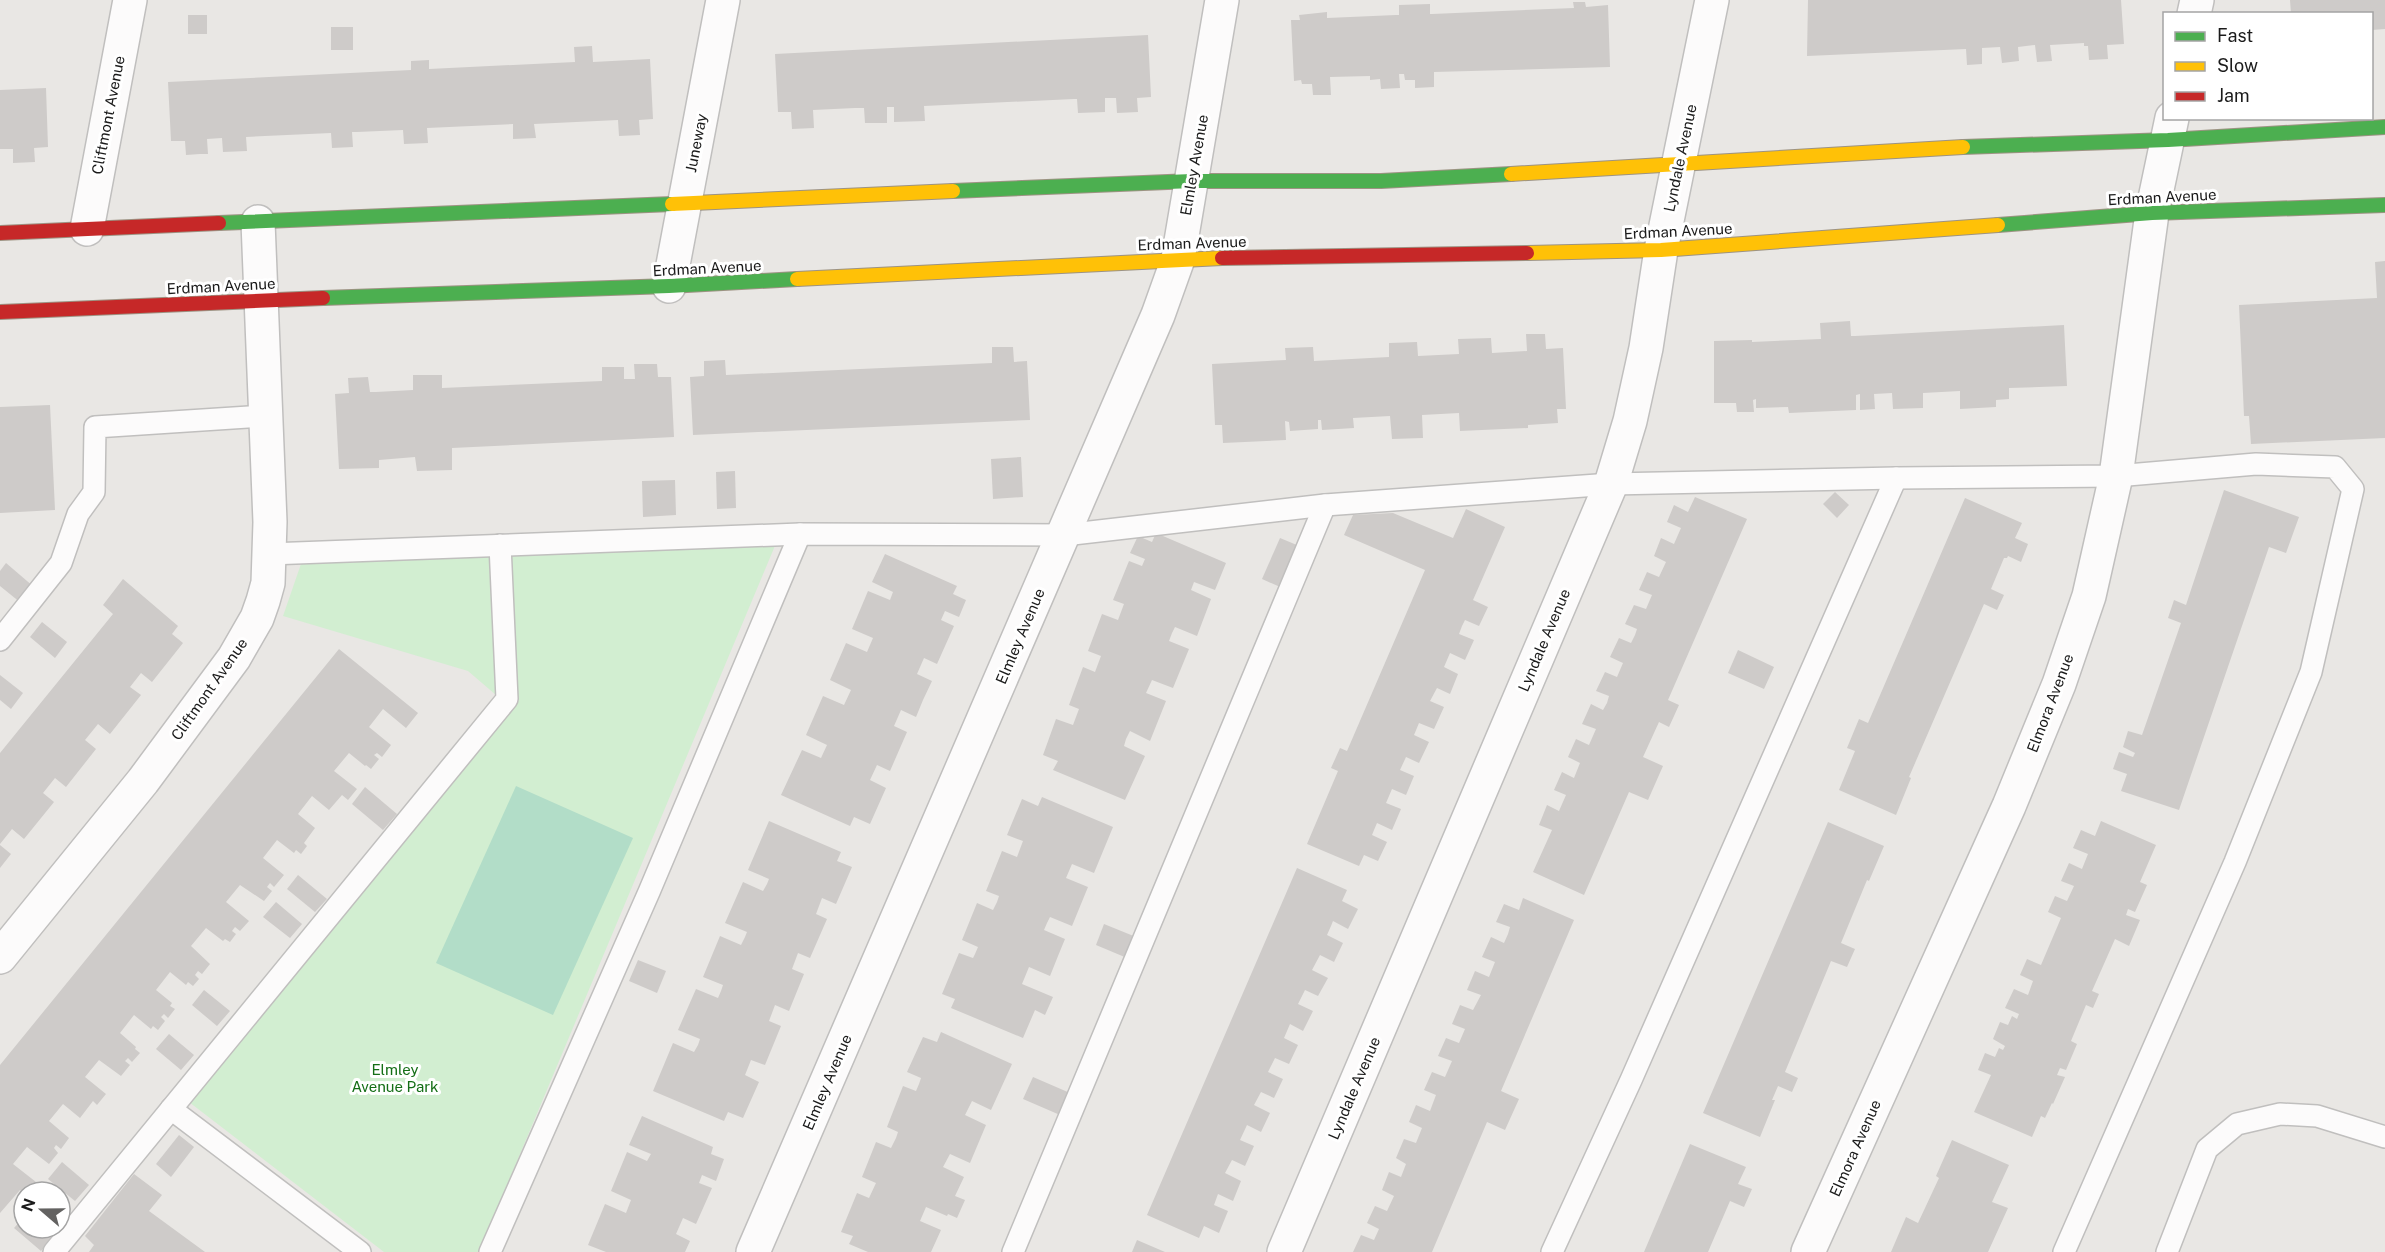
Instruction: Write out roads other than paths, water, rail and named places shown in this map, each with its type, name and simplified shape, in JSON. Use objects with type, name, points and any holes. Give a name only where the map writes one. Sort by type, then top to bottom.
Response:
[{"type":"main road","points":[[0,233],[1192,181],[1381,181],[1970,147],[2170,129],[2385,127]]},
{"type":"main road","name":"Erdman Avenue","points":[[0,312],[262,300],[669,286],[1178,259],[1661,250],[2152,213],[2385,205]]},
{"type":"street","name":"Cliftmont Avenue","points":[[87,229],[130,0]]},
{"type":"street","name":"Juneway","points":[[669,286],[723,0]]},
{"type":"street","name":"Elmley Avenue","points":[[753,1252],[1158,315],[1178,259],[1222,0]]},
{"type":"street","name":"Lyndale Avenue","points":[[1284,1252],[1611,484],[1630,421],[1646,348],[1661,250],[1713,0]]},
{"type":"street","name":"Elmora Avenue","points":[[1808,1252],[2009,806],[2059,684],[2089,596],[2116,476],[2152,213],[2170,129]]},
{"type":"street","name":"Cliftmont Avenue","points":[[0,957],[143,781],[234,658],[252,627],[263,601],[268,583],[270,522],[258,222]]},
{"type":"lane","points":[[0,640],[61,563],[78,514],[94,492],[95,427],[265,416]]},
{"type":"lane","points":[[269,554],[800,534],[1064,535],[1325,505],[1611,484],[2116,476],[2256,464],[2335,466],[2354,489],[2311,672],[2235,862],[2064,1252]]},
{"type":"lane","points":[[1552,1252],[1631,1080],[1896,478]]},
{"type":"lane","points":[[1012,1252],[1325,505]]},
{"type":"lane","points":[[490,1252],[649,892],[800,534]]},
{"type":"lane","points":[[54,1252],[507,699],[500,545]]},
{"type":"lane","points":[[171,1109],[360,1252]]},
{"type":"lane","points":[[2167,1252],[2207,1149],[2237,1124],[2280,1114],[2317,1116],[2385,1137]]},
{"type":"park label","name":"Elmley Avenue Park","points":[[395,1078]]}]
